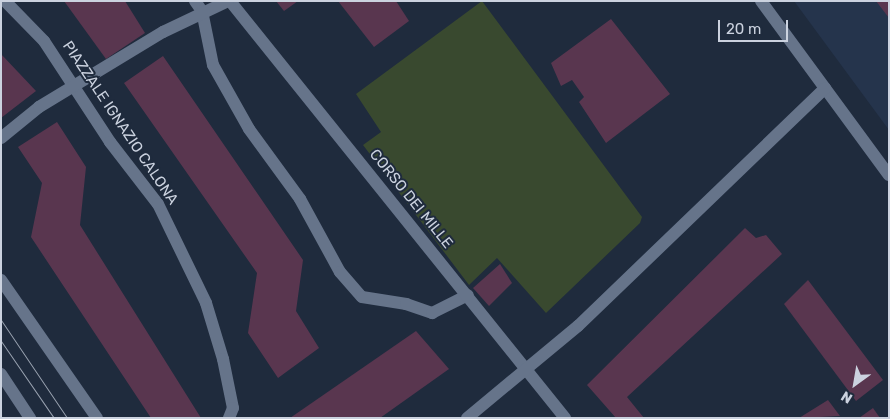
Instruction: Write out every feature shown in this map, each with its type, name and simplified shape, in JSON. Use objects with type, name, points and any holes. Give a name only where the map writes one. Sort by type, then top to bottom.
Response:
[{"type":"street","name":"PIAZZALE IGNAZIO CALONA","points":[[5,1],[44,41],[110,142],[158,204],[206,303],[223,359],[233,408],[229,418]]},
{"type":"street","points":[[1,138],[39,107],[198,6],[229,1]]},
{"type":"street","name":"CORSO DEI MILLE","points":[[229,1],[468,295],[525,372],[565,418]]},
{"type":"street","points":[[761,1],[889,176]]},
{"type":"street","points":[[198,6],[213,65],[249,128],[300,199],[340,272],[362,297],[406,304],[432,313],[468,295]]},
{"type":"street","points":[[466,418],[525,372],[825,88]]},
{"type":"street","points":[[1,280],[97,418]]},
{"type":"street","points":[[1,374],[30,418]]},
{"type":"shaded area","points":[[794,1],[889,1],[889,130]]},
{"type":"green space","points":[[482,1],[642,217],[640,223],[546,313],[497,258],[469,285],[363,145],[381,132],[356,94]]},
{"type":"building","points":[[64,1],[125,1],[145,33],[106,59]]},
{"type":"building","points":[[276,1],[298,1],[284,11]]},
{"type":"building","points":[[338,1],[396,1],[409,21],[374,47]]},
{"type":"building","points":[[876,1],[889,1],[889,18]]},
{"type":"building","points":[[611,19],[670,94],[606,143],[579,102],[584,97],[572,80],[561,86],[551,63]]},
{"type":"building","points":[[1,54],[36,91],[1,118]]},
{"type":"building","points":[[163,56],[303,260],[296,311],[319,348],[278,378],[248,333],[257,273],[124,83]]},
{"type":"building","points":[[57,122],[86,167],[80,225],[201,418],[151,418],[31,237],[42,183],[18,147]]},
{"type":"building","points":[[745,228],[756,238],[766,235],[782,254],[627,397],[644,418],[616,418],[587,385]]},
{"type":"building","points":[[500,264],[512,283],[489,306],[473,288]]},
{"type":"building","points":[[808,280],[883,380],[856,401],[784,304]]},
{"type":"building","points":[[416,331],[449,369],[380,418],[290,418]]},
{"type":"building","points":[[828,400],[840,416],[799,418]]},
{"type":"building","points":[[873,408],[880,418],[859,418]]},
{"type":"tram line","points":[[1,320],[67,418]]},
{"type":"tram line","points":[[1,341],[54,418]]}]
